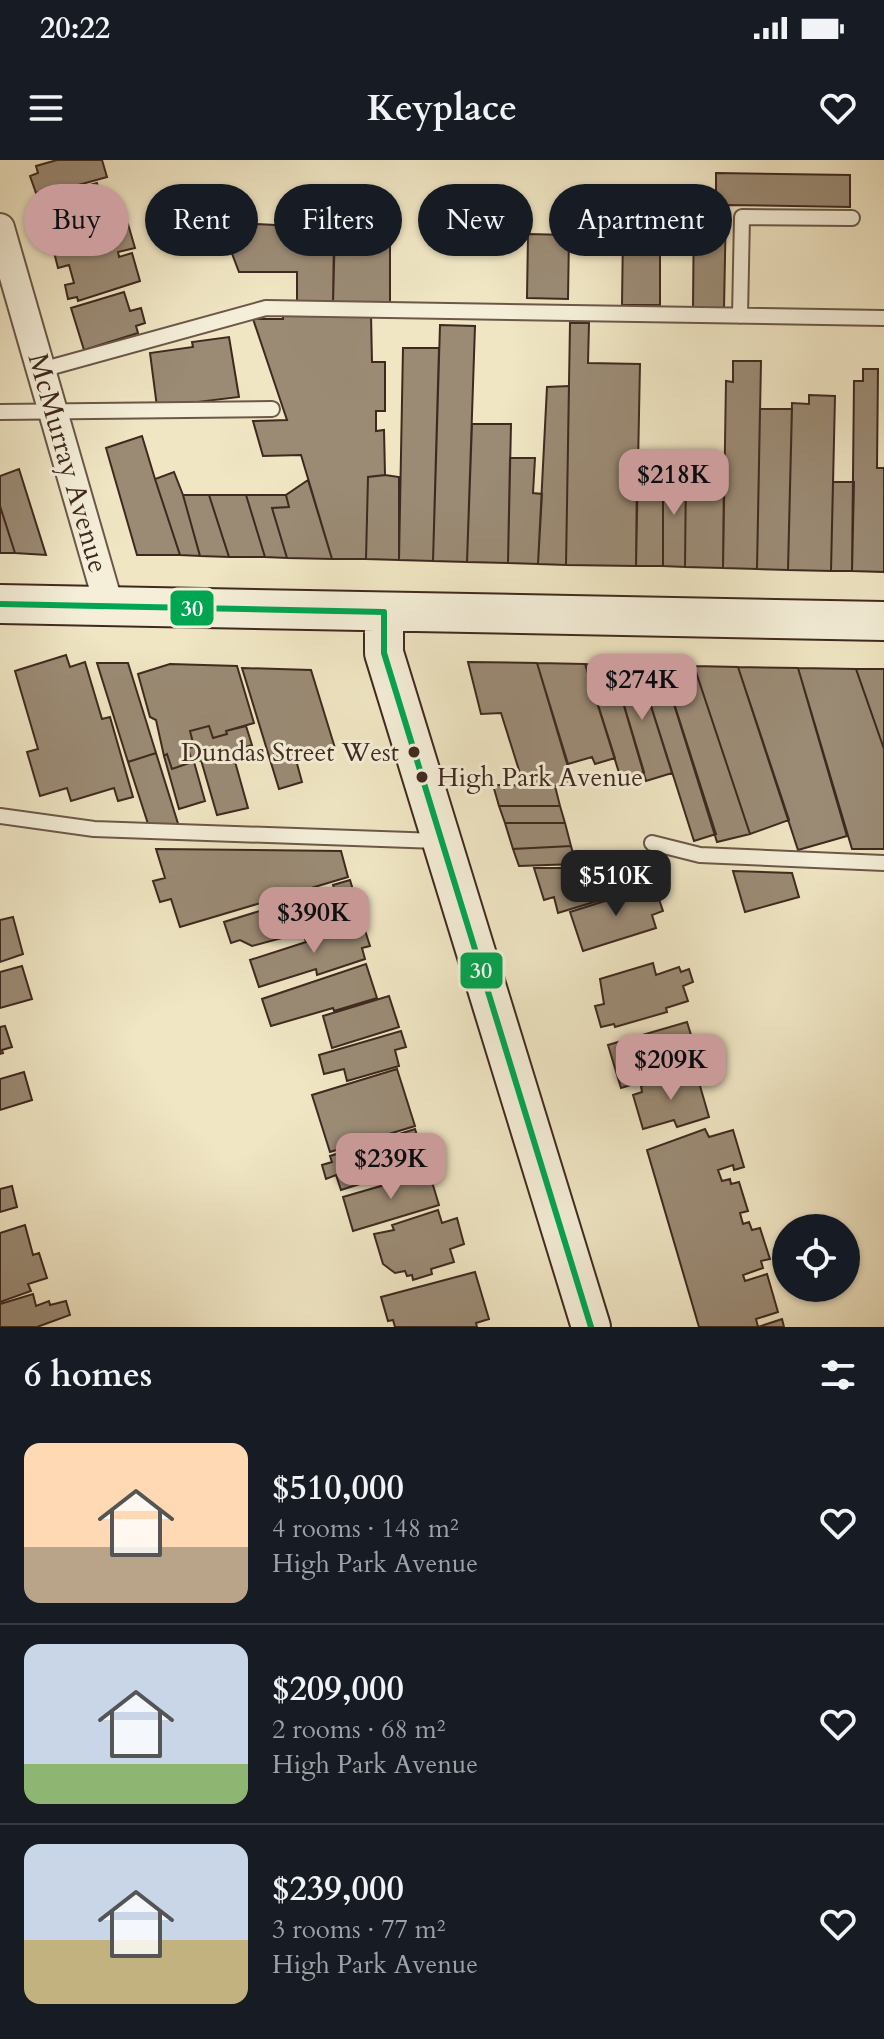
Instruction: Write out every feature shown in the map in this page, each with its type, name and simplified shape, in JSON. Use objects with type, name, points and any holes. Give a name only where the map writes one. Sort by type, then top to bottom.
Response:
[{"type":"main road","points":[[0,604],[884,621]]},
{"type":"main road","points":[[384,612],[384,653],[591,1327]]},
{"type":"street","name":"McMurray Avenue","points":[[0,228],[109,606]]},
{"type":"lane","points":[[740,316],[742,217],[852,218]]},
{"type":"lane","points":[[41,370],[266,308],[884,318]]},
{"type":"lane","points":[[0,412],[272,409]]},
{"type":"lane","points":[[0,816],[94,829],[442,841]]},
{"type":"lane","points":[[652,843],[700,855],[884,863]]},
{"type":"building","points":[[57,160],[102,160],[107,177],[82,184],[33,184],[30,176],[38,173],[36,166]]},
{"type":"building","points":[[716,173],[850,175],[850,207],[732,205],[732,184],[716,184]]},
{"type":"building","points":[[258,224],[274,225],[274,256],[334,256],[333,303],[297,302],[297,272],[239,272],[233,256],[258,256]]},
{"type":"building","points":[[129,227],[135,248],[129,249]]},
{"type":"building","points":[[533,234],[549,235],[549,256],[569,256],[568,299],[527,298],[528,256],[533,256]]},
{"type":"building","points":[[132,253],[140,281],[78,301],[77,297],[68,299],[65,285],[74,283],[69,265],[58,268],[55,256],[119,257]]},
{"type":"building","points":[[334,256],[390,256],[390,304],[333,303]]},
{"type":"building","points":[[623,256],[660,256],[660,305],[622,305]]},
{"type":"building","points":[[693,256],[725,256],[724,309],[693,309]]},
{"type":"building","points":[[124,292],[130,311],[141,308],[145,323],[136,326],[138,333],[84,350],[71,308]]},
{"type":"building","points":[[283,315],[371,315],[372,362],[385,362],[385,411],[376,411],[376,431],[384,430],[385,475],[368,477],[366,559],[332,559],[301,455],[263,456],[253,421],[287,420],[253,319],[283,319]]},
{"type":"building","points":[[570,323],[589,323],[588,363],[640,364],[636,566],[566,565]]},
{"type":"building","points":[[440,325],[475,326],[467,562],[433,561]]},
{"type":"building","points":[[229,337],[239,397],[157,407],[150,353],[193,347],[192,342]]},
{"type":"building","points":[[403,348],[439,348],[433,561],[399,560]]},
{"type":"building","points":[[733,361],[761,361],[757,569],[723,568],[726,381],[733,382]]},
{"type":"building","points":[[863,369],[878,369],[877,468],[884,468],[884,572],[852,571],[854,381],[863,381]]},
{"type":"building","points":[[569,386],[566,565],[538,564],[547,387]]},
{"type":"building","points":[[809,395],[835,396],[831,571],[788,570],[792,403],[809,404]]},
{"type":"building","points":[[760,409],[792,409],[788,570],[757,569]]},
{"type":"building","points":[[472,424],[511,424],[508,563],[467,562]]},
{"type":"building","points":[[142,436],[180,555],[137,555],[106,448]]},
{"type":"building","points":[[510,458],[535,458],[533,493],[542,494],[538,564],[508,563]]},
{"type":"building","points":[[637,468],[663,468],[663,566],[636,566]]},
{"type":"building","points":[[663,468],[686,468],[685,567],[663,566]]},
{"type":"building","points":[[686,468],[724,469],[723,568],[685,567]]},
{"type":"building","points":[[19,469],[46,555],[15,553],[0,506],[0,476]]},
{"type":"building","points":[[174,472],[200,556],[180,555],[155,479]]},
{"type":"building","points":[[368,477],[399,477],[399,560],[366,559]]},
{"type":"building","points":[[308,480],[332,559],[287,558],[272,508],[289,507],[286,495]]},
{"type":"building","points":[[833,482],[854,482],[852,571],[831,571]]},
{"type":"building","points":[[183,495],[209,495],[229,557],[200,556]]},
{"type":"building","points":[[209,495],[246,495],[265,557],[229,557]]},
{"type":"building","points":[[246,495],[286,495],[289,507],[272,508],[287,558],[265,557]]},
{"type":"building","points":[[0,506],[15,553],[0,553]]},
{"type":"building","points":[[66,655],[70,667],[85,662],[102,719],[110,717],[133,797],[118,801],[114,788],[71,801],[67,788],[40,796],[27,752],[38,749],[15,671]]},
{"type":"building","points":[[468,662],[537,663],[574,787],[524,786],[501,713],[481,714]]},
{"type":"building","points":[[97,663],[128,663],[156,753],[128,762]]},
{"type":"building","points":[[537,663],[585,664],[615,758],[595,764],[592,757],[568,764]]},
{"type":"building","points":[[170,664],[237,666],[254,723],[213,738],[209,726],[190,731],[194,747],[188,748],[192,762],[172,769],[167,754],[164,756],[156,720],[150,717],[138,674]]},
{"type":"building","points":[[585,664],[612,665],[644,772],[621,779]]},
{"type":"building","points":[[612,665],[638,665],[672,773],[646,781]]},
{"type":"building","points":[[638,665],[662,666],[716,834],[694,841]]},
{"type":"building","points":[[662,666],[694,666],[750,834],[717,842]]},
{"type":"building","points":[[694,666],[738,667],[789,820],[750,834]]},
{"type":"building","points":[[738,667],[798,668],[847,836],[798,850]]},
{"type":"building","points":[[242,668],[311,670],[335,748],[296,760],[302,782],[279,789]]},
{"type":"building","points":[[798,668],[856,669],[884,749],[884,849],[852,849]]},
{"type":"building","points":[[856,669],[884,669],[884,749]]},
{"type":"building","points":[[209,726],[213,738],[246,726],[252,745],[232,751],[248,808],[217,815],[201,760],[194,762],[205,801],[179,809],[164,756],[167,754],[172,769],[192,762],[188,748],[194,747],[190,731]]},
{"type":"building","points":[[156,753],[180,830],[150,830],[128,762]]},
{"type":"building","points":[[493,785],[555,786],[560,806],[499,806]]},
{"type":"building","points":[[499,806],[560,806],[565,823],[505,823]]},
{"type":"building","points":[[505,823],[565,823],[571,846],[513,849]]},
{"type":"building","points":[[571,846],[576,864],[519,866],[513,849]]},
{"type":"building","points":[[156,849],[341,851],[348,877],[180,927],[171,899],[160,902],[153,881],[165,878]]},
{"type":"building","points":[[534,868],[597,868],[599,874],[610,872],[615,887],[605,889],[607,898],[558,913],[554,897],[544,900]]},
{"type":"building","points":[[733,871],[792,873],[799,897],[745,912]]},
{"type":"building","points":[[350,880],[357,903],[348,906],[352,919],[252,946],[240,940],[231,943],[224,922],[334,888],[333,885]]},
{"type":"building","points":[[655,888],[663,911],[652,915],[656,928],[583,951],[570,912]]},
{"type":"building","points":[[13,917],[23,954],[0,962],[0,920]]},
{"type":"building","points":[[362,921],[370,946],[362,948],[365,959],[317,975],[316,969],[259,987],[250,960]]},
{"type":"building","points":[[653,963],[656,975],[679,967],[681,972],[689,969],[693,982],[683,986],[688,1001],[666,1008],[667,1012],[615,1027],[614,1024],[601,1027],[595,1006],[604,1004],[600,979]]},
{"type":"building","points":[[366,964],[377,998],[271,1026],[262,999]]},
{"type":"building","points":[[22,966],[32,999],[0,1008],[0,972]]},
{"type":"building","points":[[389,996],[399,1027],[332,1048],[323,1016]]},
{"type":"building","points":[[687,1022],[700,1064],[621,1088],[608,1045]]},
{"type":"building","points":[[5,1026],[12,1047],[2,1050],[0,1054],[0,1027]]},
{"type":"building","points":[[401,1031],[406,1047],[395,1050],[399,1066],[347,1081],[344,1069],[324,1074],[319,1055]]},
{"type":"building","points":[[397,1069],[415,1126],[330,1152],[312,1095]]},
{"type":"building","points":[[24,1072],[32,1100],[0,1110],[0,1079]]},
{"type":"building","points":[[684,1074],[686,1082],[698,1079],[709,1117],[677,1127],[674,1120],[643,1129],[633,1095],[642,1092],[641,1086]]},
{"type":"building","points":[[415,1129],[426,1163],[341,1190],[336,1175],[326,1179],[322,1165],[332,1162],[330,1156]]},
{"type":"building","points":[[705,1129],[709,1137],[733,1130],[744,1167],[734,1170],[733,1165],[718,1170],[722,1181],[730,1179],[731,1184],[739,1182],[748,1211],[740,1213],[743,1224],[749,1222],[752,1230],[760,1228],[770,1259],[761,1261],[763,1268],[743,1275],[745,1281],[767,1274],[772,1302],[775,1302],[778,1312],[756,1319],[758,1327],[699,1327],[647,1150]]},
{"type":"building","points":[[429,1172],[439,1205],[353,1231],[343,1197]]},
{"type":"building","points":[[12,1186],[17,1207],[0,1212],[0,1189]]},
{"type":"building","points":[[438,1210],[442,1223],[457,1218],[464,1244],[450,1249],[454,1262],[431,1269],[432,1274],[413,1280],[412,1275],[407,1276],[405,1271],[395,1273],[383,1264],[374,1234],[394,1230],[392,1225]]},
{"type":"building","points":[[25,1225],[33,1255],[39,1253],[47,1278],[28,1284],[31,1291],[0,1302],[0,1233]]},
{"type":"building","points":[[475,1272],[489,1319],[476,1323],[477,1327],[395,1327],[393,1320],[388,1321],[381,1297]]},
{"type":"building","points":[[33,1294],[36,1306],[49,1301],[50,1305],[66,1301],[70,1315],[37,1327],[0,1327],[0,1304]]},
{"type":"building","points":[[782,1319],[784,1327],[758,1327]]},
{"type":"transit line","name":"30","points":[[0,604],[384,612]]},
{"type":"transit line","name":"30","points":[[384,612],[384,653],[591,1327]]},
{"type":"place","name":"Dundas Street West","points":[[414,752]]},
{"type":"place","name":"High Park Avenue","points":[[422,777]]}]
